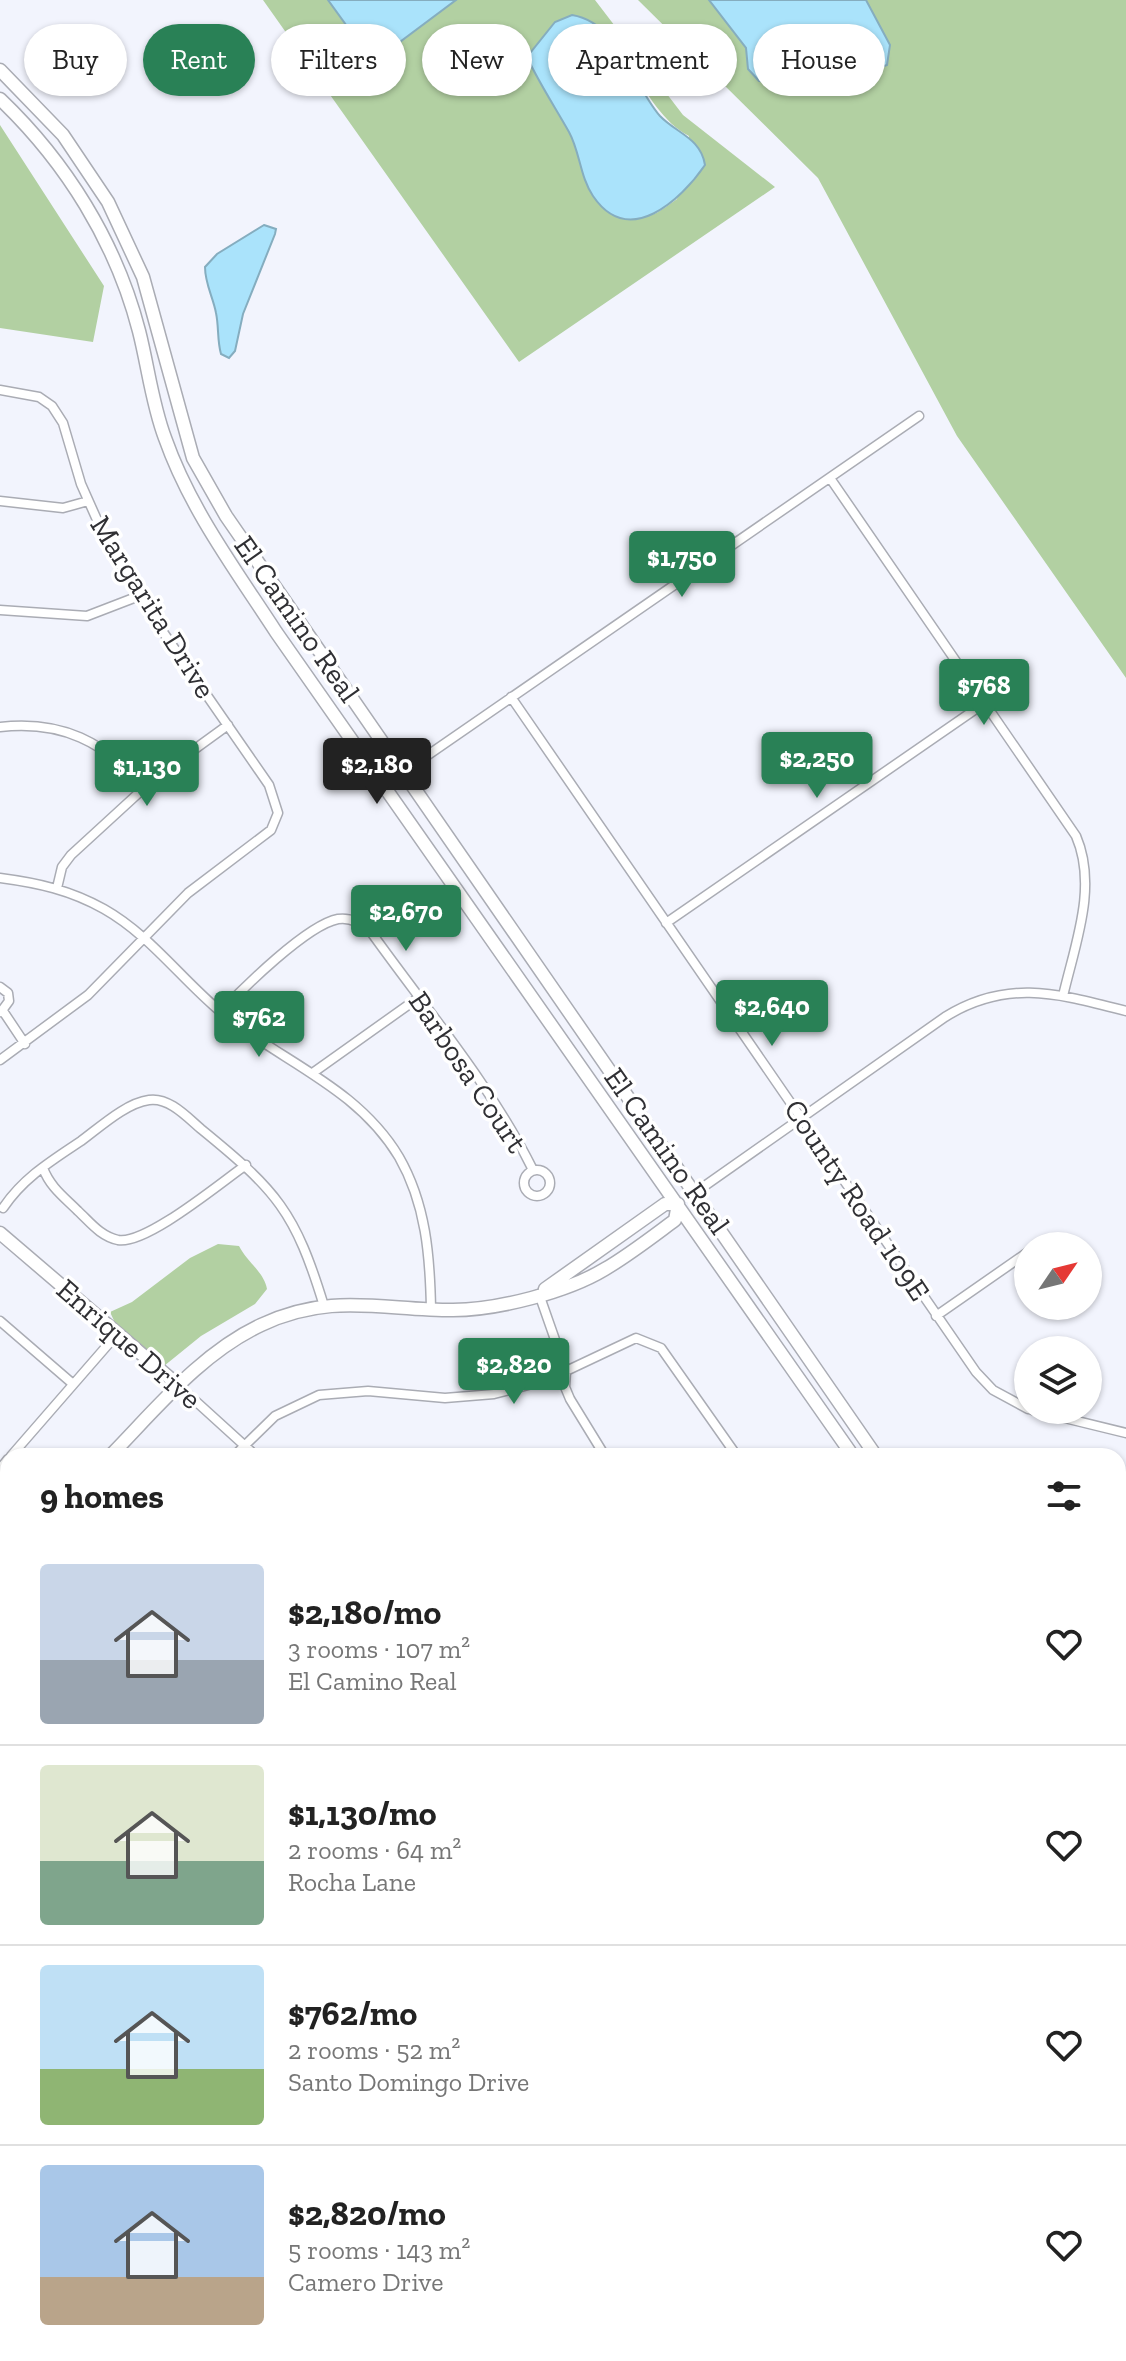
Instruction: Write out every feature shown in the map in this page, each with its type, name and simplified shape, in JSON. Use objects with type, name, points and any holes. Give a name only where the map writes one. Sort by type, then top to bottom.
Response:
[{"type":"main road","name":"El Camino Real","points":[[1,74],[34,102],[79,156],[128,240],[157,321],[193,458],[226,516],[871,1448]]},
{"type":"main road","name":"El Camino Real","points":[[0,99],[69,178],[111,253],[139,328],[164,435],[193,505],[276,632],[847,1448]]},
{"type":"main road","points":[[539,1293],[665,1204],[678,1204],[696,1192]]},
{"type":"main road","points":[[118,1448],[214,1354],[261,1325],[324,1306],[362,1302],[431,1309],[477,1309],[539,1293],[606,1269],[675,1220],[678,1204]]},
{"type":"main road","name":"Enrique Drive","points":[[0,1233],[179,1386]]},
{"type":"street","name":"Margarita Drive","points":[[0,390],[39,397],[52,406],[63,423],[88,501],[139,596],[274,795],[276,821],[271,830],[188,893],[88,995],[0,1060]]},
{"type":"street","points":[[428,755],[919,416]]},
{"type":"street","points":[[830,478],[1071,826],[1084,858],[1085,898],[1063,996]]},
{"type":"street","points":[[0,501],[63,508],[88,501]]},
{"type":"street","points":[[0,610],[87,616],[139,596]]},
{"type":"street","name":"County Road 109E","points":[[511,697],[936,1316],[985,1382],[1014,1402]]},
{"type":"street","points":[[666,923],[986,702]]},
{"type":"street","points":[[57,888],[62,867],[71,855],[145,787],[228,725]]},
{"type":"street","points":[[0,727],[60,728],[80,735],[114,755],[145,787]]},
{"type":"street","points":[[0,878],[57,888],[106,910],[144,938],[221,1012],[342,1092],[377,1126],[409,1176],[426,1234],[431,1309]]},
{"type":"street","name":"Barbosa Court","points":[[221,1012],[271,963],[338,919],[355,921],[371,932],[513,1133],[533,1170]]},
{"type":"street","points":[[0,987],[9,997],[1,1011],[25,1044]]},
{"type":"street","points":[[696,1192],[800,1117],[968,1004],[1013,992],[1063,996],[1126,1011]]},
{"type":"street","points":[[314,1072],[418,998]]},
{"type":"street","points":[[3,1208],[18,1185],[125,1110],[147,1100],[156,1100],[180,1111],[246,1165],[276,1196],[290,1217],[324,1306]]},
{"type":"street","points":[[43,1168],[52,1187],[94,1227],[105,1235],[128,1240],[147,1233],[246,1165]]},
{"type":"street","points":[[936,1316],[1014,1262]]},
{"type":"street","points":[[539,1293],[566,1371],[565,1387],[600,1448]]},
{"type":"street","points":[[0,1321],[73,1384]]},
{"type":"street","points":[[18,1448],[118,1333]]},
{"type":"street","points":[[243,1446],[275,1416],[319,1395],[368,1391],[421,1399],[473,1397],[523,1388],[566,1371],[628,1339],[644,1338],[653,1342],[672,1362],[731,1448]]},
{"type":"street","name":"Enrique Drive","points":[[179,1386],[246,1448]]},
{"type":"street","name":"County Road 109E","points":[[1090,1424],[1126,1433]]},
{"type":"green space","points":[[263,0],[328,0],[345,24],[280,24]]},
{"type":"green space","points":[[456,0],[595,0],[613,24],[593,24],[572,15],[562,24],[548,24],[548,37],[532,52],[532,24],[424,24]]},
{"type":"green space","points":[[638,0],[1126,0],[1126,678],[957,436],[818,178],[735,96],[737,24],[662,24]]},
{"type":"green space","points":[[422,25],[422,96],[532,96],[532,67],[570,134],[592,191],[598,200],[620,214],[650,216],[677,199],[689,136],[672,123],[650,96],[668,96],[683,115],[775,187],[519,362],[331,96],[406,96],[406,37]]},
{"type":"green space","points":[[0,125],[104,286],[93,342],[0,328]]},
{"type":"green space","points":[[218,1244],[239,1246],[267,1289],[255,1304],[201,1336],[164,1366],[116,1325],[110,1312],[132,1302],[190,1258]]},
{"type":"water","points":[[328,0],[456,0],[406,37],[406,24],[345,24]]},
{"type":"water","points":[[709,0],[866,0],[879,24],[753,24],[753,74],[748,69],[746,48],[737,36],[737,24],[728,24]]},
{"type":"water","points":[[572,15],[594,24],[553,24]]},
{"type":"water","points":[[548,31],[548,96],[646,96],[666,122],[699,148],[705,165],[695,179],[654,214],[638,219],[622,218],[607,211],[593,196],[585,181],[569,132],[542,86],[532,67],[532,51]]},
{"type":"water","points":[[885,36],[890,45],[885,66]]},
{"type":"water","points":[[264,225],[276,229],[275,234],[243,314],[235,351],[229,358],[221,354],[216,313],[205,267],[217,254]]}]
